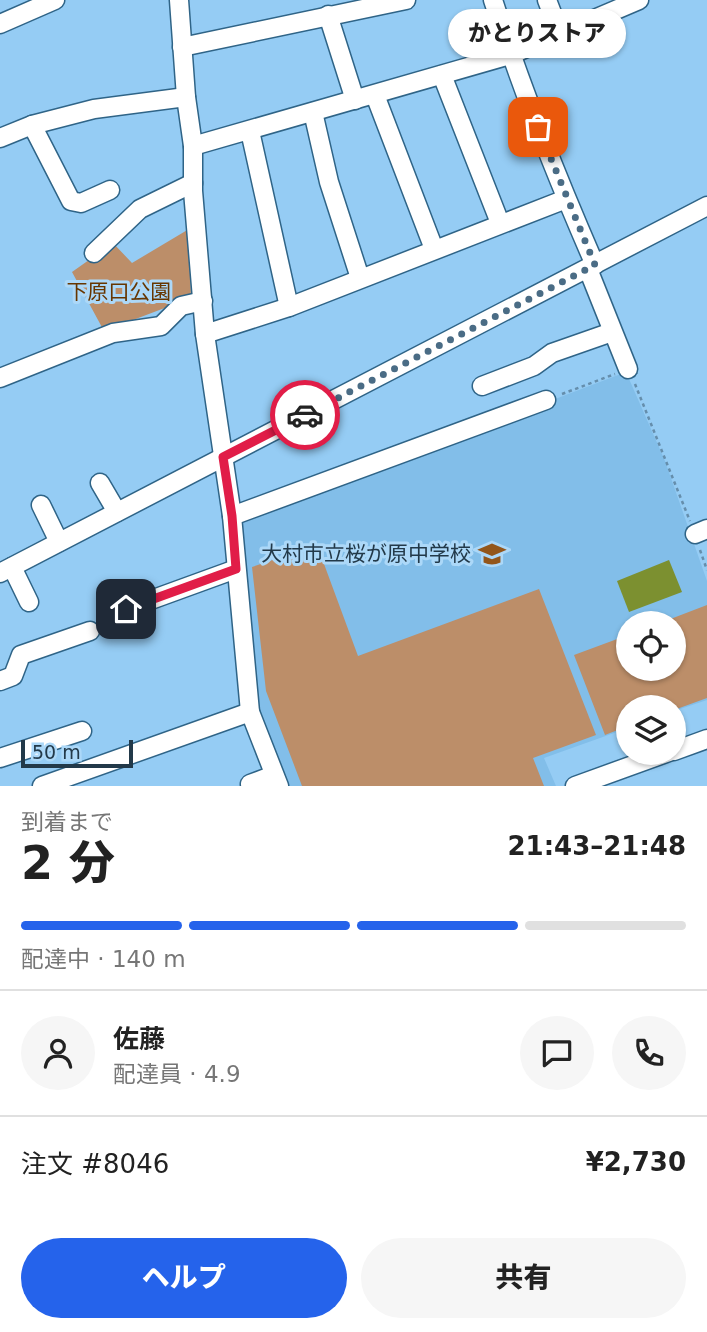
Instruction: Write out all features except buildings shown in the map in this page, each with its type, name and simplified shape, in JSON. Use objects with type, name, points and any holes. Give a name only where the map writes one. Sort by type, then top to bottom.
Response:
[{"type":"street","points":[[0,24],[55,0]]},
{"type":"street","points":[[178,0],[193,146],[205,334],[232,516],[250,712],[276,780],[250,784]]},
{"type":"street","points":[[182,47],[406,0]]},
{"type":"street","points":[[493,0],[510,54],[628,369]]},
{"type":"street","points":[[547,0],[560,34]]},
{"type":"street","points":[[193,146],[510,54],[639,0]]},
{"type":"street","points":[[328,15],[355,100]]},
{"type":"street","points":[[442,75],[500,223]]},
{"type":"street","points":[[374,95],[434,249]]},
{"type":"street","points":[[0,138],[32,125],[94,109],[186,97]]},
{"type":"street","points":[[313,112],[329,182],[360,278]]},
{"type":"street","points":[[32,125],[71,201],[81,203],[110,190]]},
{"type":"street","points":[[250,131],[289,307]]},
{"type":"street","points":[[94,253],[140,209],[194,183]]},
{"type":"street","points":[[205,334],[289,307],[566,199]]},
{"type":"street","points":[[29,602],[6,570],[707,206]]},
{"type":"street","points":[[0,378],[113,333],[161,326],[181,306],[202,301]]},
{"type":"street","points":[[482,386],[534,366],[552,353],[612,332]]},
{"type":"street","points":[[232,516],[546,400]]},
{"type":"street","points":[[100,483],[117,512]]},
{"type":"street","points":[[41,505],[59,542]]},
{"type":"street","points":[[126,609],[236,569]]},
{"type":"street","points":[[0,681],[13,676],[21,655],[90,631]]},
{"type":"street","points":[[42,786],[250,712]]},
{"type":"street","points":[[0,758],[82,731]]},
{"type":"street","points":[[686,747],[707,739]]},
{"type":"street","points":[[575,786],[634,765]]},
{"type":"path","points":[[546,400],[628,369],[671,470],[701,531],[707,570]]},
{"type":"shaded area","points":[[626,372],[665,461],[707,581],[707,700],[686,707],[686,695],[616,695],[616,732],[544,758],[556,786],[287,786],[256,700],[241,519]]},
{"type":"shaded area","points":[[669,560],[682,592],[629,611],[617,581]]},
{"type":"green space","name":"下原口公園","points":[[189,229],[191,298],[104,331],[72,272],[113,243],[132,263]]},
{"type":"green space","points":[[317,545],[358,656],[539,589],[596,735],[533,758],[544,786],[302,786],[266,691],[252,567]]},
{"type":"green space","points":[[707,605],[707,698],[686,706],[686,695],[616,695],[616,731],[605,735],[574,655],[616,639],[616,681],[686,681],[686,613]]},
{"type":"way so far","points":[[305,415],[595,265],[538,127]]},
{"type":"place","name":"かとりストア","points":[[538,127]]},
{"type":"place","name":"大村市立桜が原中学校","points":[[492,554]]},
{"type":"route","points":[[126,609],[236,569],[232,516],[223,457],[305,415]]}]
